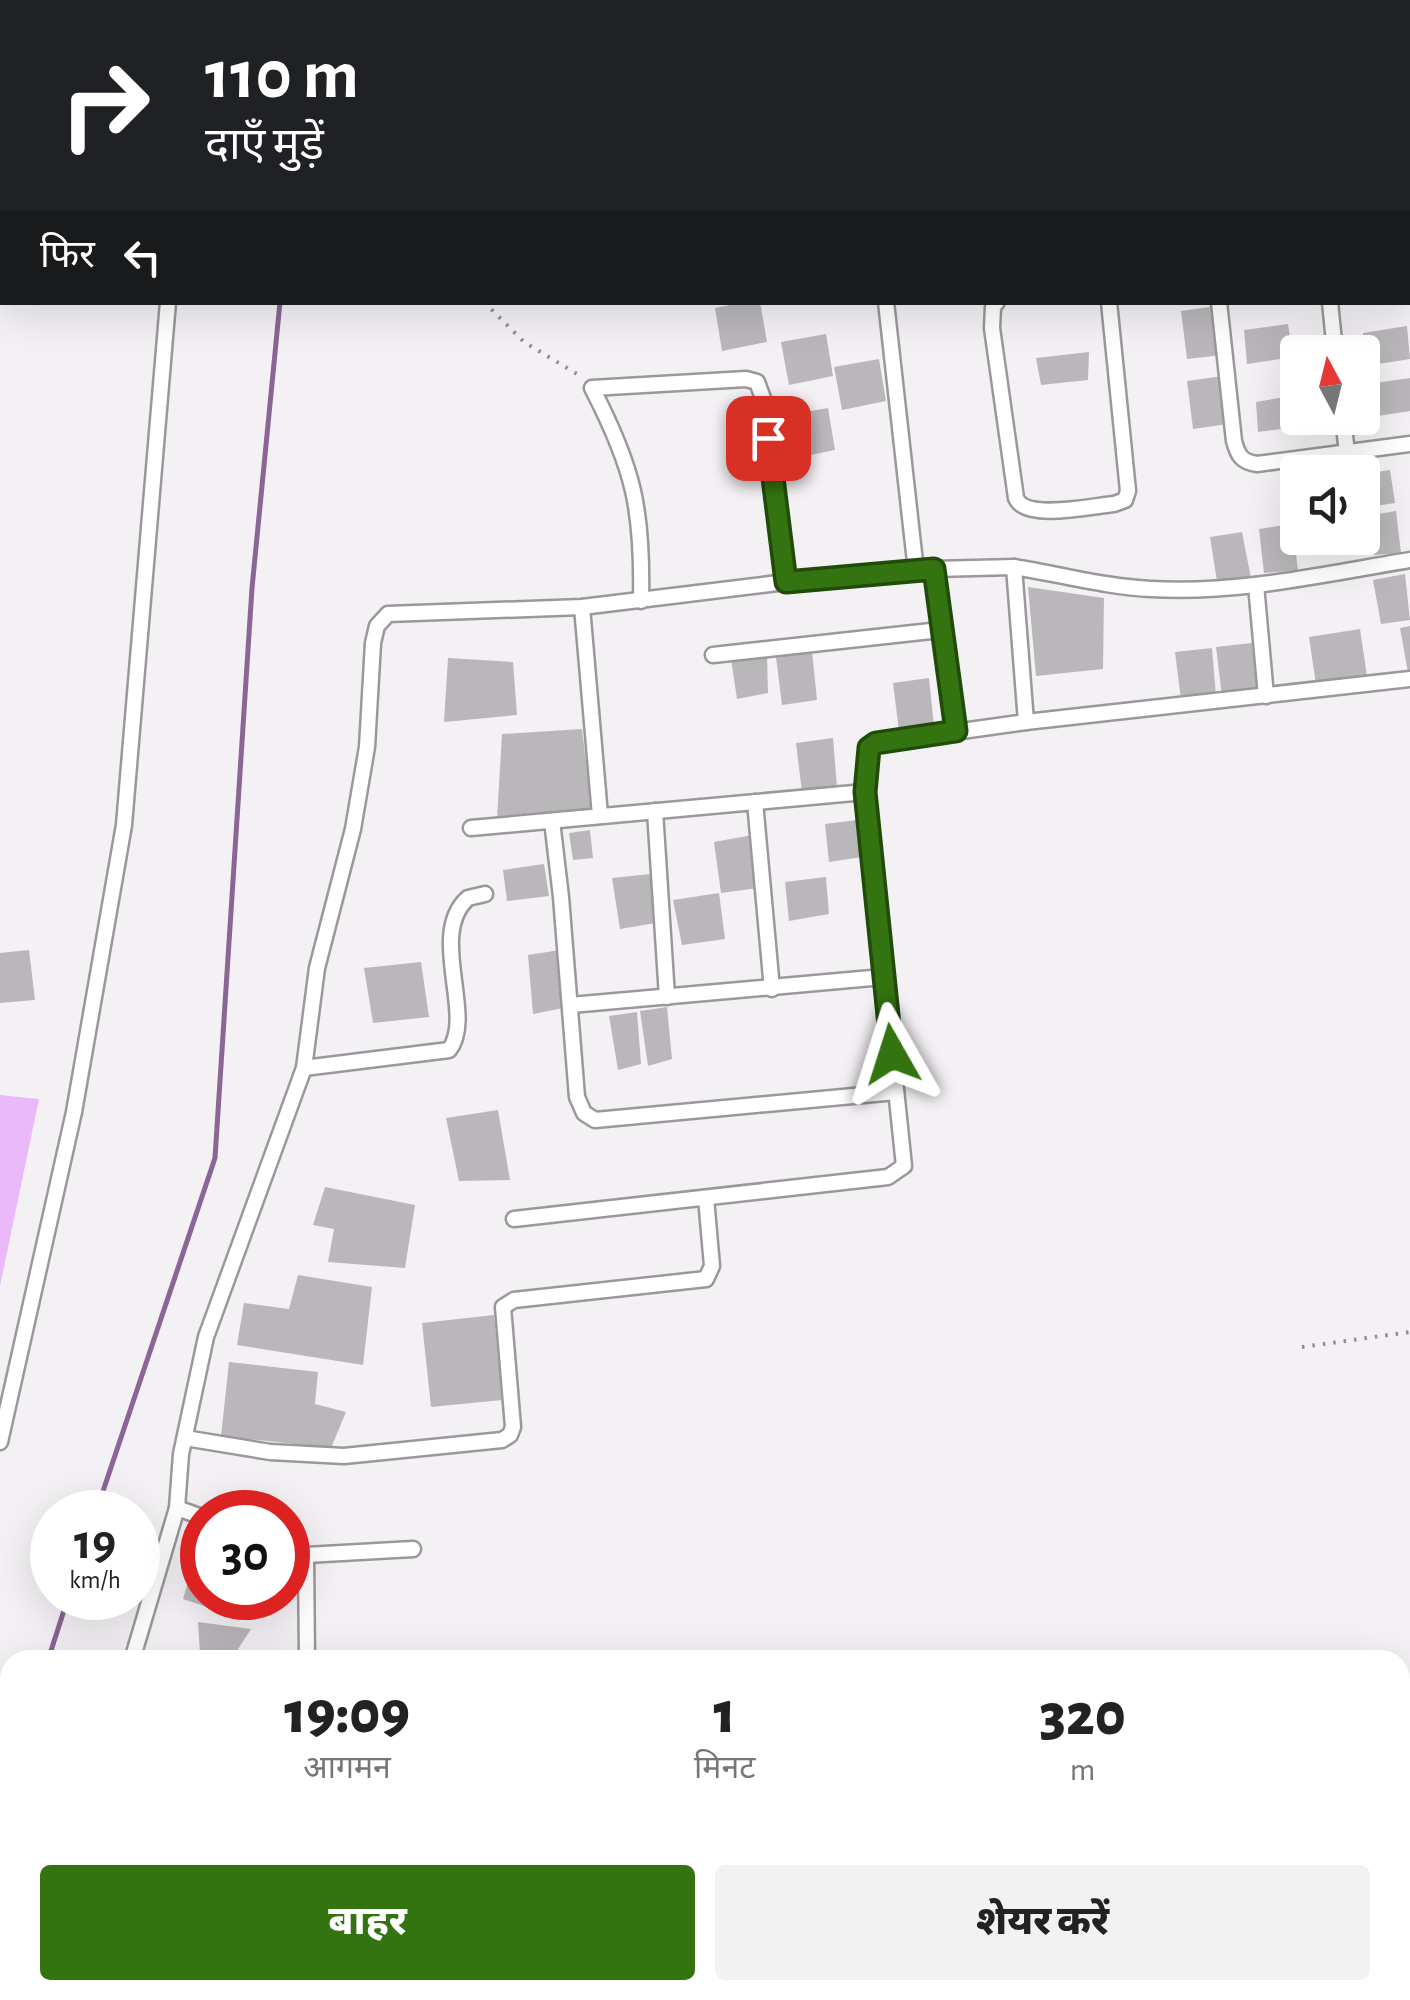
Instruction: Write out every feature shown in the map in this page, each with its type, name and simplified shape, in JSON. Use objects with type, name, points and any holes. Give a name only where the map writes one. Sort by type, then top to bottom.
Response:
[{"type":"street","points":[[0,1442],[74,1112],[124,824],[168,305]]},
{"type":"street","points":[[886,305],[916,571]]},
{"type":"street","points":[[995,305],[992,328],[1016,498],[1027,511],[1125,500],[1128,491],[1109,305]]},
{"type":"street","points":[[1219,305],[1237,454],[1245,462],[1257,464],[1410,444]]},
{"type":"street","points":[[1330,305],[1333,335]]},
{"type":"street","points":[[641,602],[640,510],[630,472],[592,388],[746,379],[757,382],[764,402],[786,582]]},
{"type":"street","points":[[1345,435],[1347,452]]},
{"type":"street","points":[[135,1650],[176,1508],[185,1438],[206,1337],[304,1068],[317,968],[354,829],[364,763],[372,644],[378,626],[388,614],[582,607],[934,569],[1014,567],[1151,589],[1256,585],[1410,560]]},
{"type":"street","points":[[1014,567],[1026,722]]},
{"type":"street","points":[[934,569],[956,731]]},
{"type":"street","points":[[1256,585],[1266,696]]},
{"type":"street","points":[[582,607],[600,815]]},
{"type":"street","points":[[713,655],[940,630]]},
{"type":"street","points":[[514,1219],[895,1174],[904,1166],[865,792],[869,748],[876,743],[1026,722],[1410,679]]},
{"type":"street","points":[[471,828],[865,792]]},
{"type":"street","points":[[755,802],[772,989]]},
{"type":"street","points":[[654,811],[667,997]]},
{"type":"street","points":[[552,822],[577,1097],[584,1114],[595,1120],[896,1092]]},
{"type":"street","points":[[304,1068],[450,1050],[456,1042],[457,1030],[454,918],[468,898],[485,894]]},
{"type":"street","points":[[571,1004],[883,978]]},
{"type":"street","points":[[185,1438],[270,1452],[344,1456],[502,1440],[510,1435],[513,1426],[503,1307],[514,1300],[706,1279],[712,1266],[706,1198]]},
{"type":"street","points":[[176,1508],[180,1509]]},
{"type":"street","points":[[310,1555],[414,1549]]},
{"type":"street","points":[[307,1620],[307,1650]]},
{"type":"path","points":[[487,305],[516,336],[580,374],[592,388]]},
{"type":"path","points":[[1302,1348],[1410,1332]]},
{"type":"shaded area","points":[[0,1095],[39,1099],[0,1286]]},
{"type":"building","points":[[761,305],[767,342],[722,351],[715,308]]},
{"type":"building","points":[[1217,306],[1222,355],[1187,359],[1181,311]]},
{"type":"building","points":[[1288,324],[1290,335],[1280,335],[1280,359],[1247,364],[1244,330]]},
{"type":"building","points":[[1407,326],[1410,359],[1380,364],[1380,335],[1363,333]]},
{"type":"building","points":[[826,334],[833,376],[789,385],[781,342]]},
{"type":"building","points":[[1089,352],[1088,380],[1041,385],[1036,358]]},
{"type":"building","points":[[879,359],[886,401],[842,410],[834,367]]},
{"type":"building","points":[[1223,376],[1228,424],[1193,429],[1187,381]]},
{"type":"building","points":[[1410,378],[1410,411],[1380,416],[1380,382]]},
{"type":"building","points":[[1280,398],[1280,429],[1258,432],[1256,402]]},
{"type":"building","points":[[828,408],[835,450],[791,459],[783,416]]},
{"type":"building","points":[[1390,470],[1395,503],[1380,505],[1380,471]]},
{"type":"building","points":[[1396,511],[1401,553],[1380,555],[1380,514]]},
{"type":"building","points":[[1280,526],[1280,555],[1296,555],[1298,570],[1264,573],[1259,529]]},
{"type":"building","points":[[1242,532],[1251,578],[1217,581],[1210,537]]},
{"type":"building","points":[[1405,574],[1410,620],[1381,624],[1373,580]]},
{"type":"building","points":[[1028,587],[1104,598],[1103,669],[1036,676]]},
{"type":"building","points":[[1410,626],[1410,673],[1408,673],[1400,628]]},
{"type":"building","points":[[1360,629],[1367,676],[1316,685],[1309,637]]},
{"type":"building","points":[[1252,643],[1257,691],[1222,696],[1216,647]]},
{"type":"building","points":[[1212,648],[1216,696],[1181,700],[1175,652]]},
{"type":"building","points":[[812,651],[817,700],[782,705],[776,657]]},
{"type":"building","points":[[767,654],[768,693],[737,699],[731,659]]},
{"type":"building","points":[[448,658],[513,662],[517,715],[444,722]]},
{"type":"building","points":[[929,678],[934,727],[899,731],[893,683]]},
{"type":"building","points":[[582,729],[592,813],[497,819],[502,734]]},
{"type":"building","points":[[833,738],[837,787],[802,792],[796,743]]},
{"type":"building","points":[[866,819],[869,856],[829,862],[825,824]]},
{"type":"building","points":[[590,830],[593,858],[573,860],[569,833]]},
{"type":"building","points":[[753,835],[758,888],[721,893],[714,842]]},
{"type":"building","points":[[544,864],[549,896],[507,901],[503,870]]},
{"type":"building","points":[[651,874],[656,923],[620,929],[612,878]]},
{"type":"building","points":[[826,877],[829,914],[789,921],[785,882]]},
{"type":"building","points":[[719,893],[725,939],[682,945],[673,900]]},
{"type":"building","points":[[29,950],[35,1000],[0,1003],[0,953]]},
{"type":"building","points":[[560,950],[568,1007],[533,1014],[528,955]]},
{"type":"building","points":[[421,962],[429,1017],[373,1023],[364,968]]},
{"type":"building","points":[[667,1007],[672,1059],[648,1066],[640,1011]]},
{"type":"building","points":[[637,1012],[641,1064],[618,1070],[609,1016]]},
{"type":"building","points":[[498,1110],[510,1180],[459,1181],[446,1118]]},
{"type":"building","points":[[325,1187],[415,1205],[405,1268],[328,1262],[334,1229],[313,1225]]},
{"type":"building","points":[[298,1275],[372,1287],[363,1365],[237,1345],[244,1303],[289,1309]]},
{"type":"building","points":[[494,1315],[502,1400],[431,1407],[422,1323]]},
{"type":"building","points":[[229,1362],[318,1372],[315,1404],[346,1412],[331,1448],[221,1436]]},
{"type":"building","points":[[198,1622],[251,1629],[237,1650],[200,1650]]},
{"type":"waterway","points":[[103,1490],[215,1158],[252,588],[280,305]]},
{"type":"waterway","points":[[51,1650],[61,1620]]},
{"type":"route","points":[[768,438],[786,582],[934,569],[956,731],[876,743],[869,748],[867,758],[865,792],[892,1054]]}]
